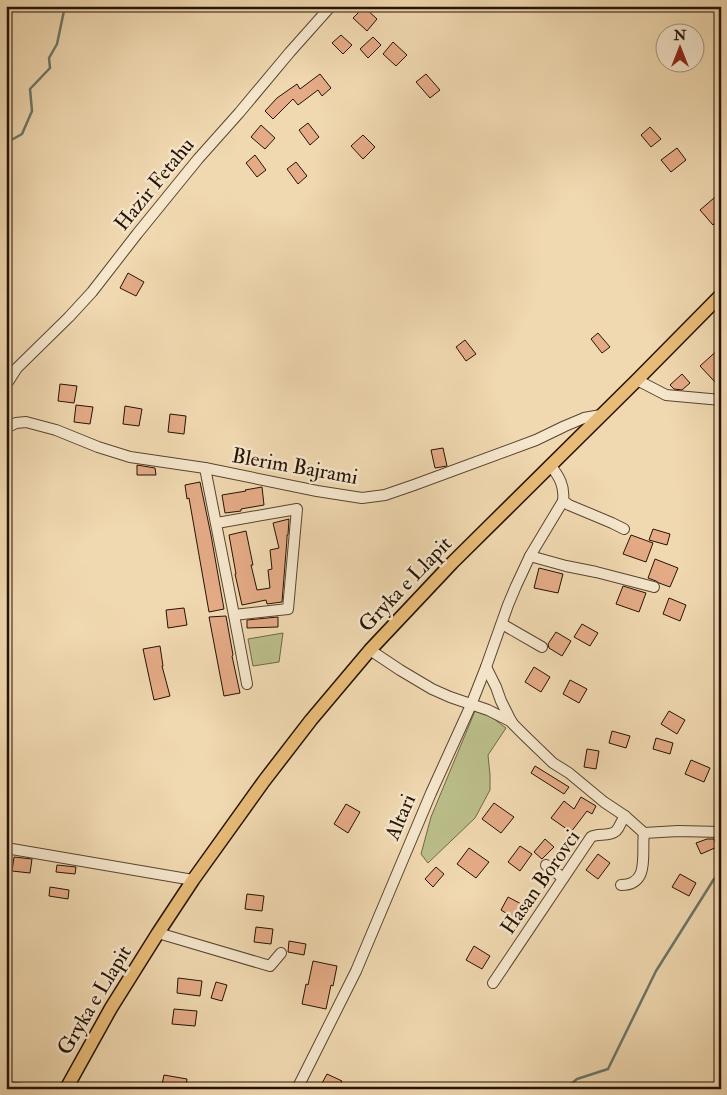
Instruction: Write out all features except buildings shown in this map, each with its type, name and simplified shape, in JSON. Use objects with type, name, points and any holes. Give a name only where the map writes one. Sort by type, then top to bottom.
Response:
[{"type":"main road","name":"Gryka e Llapit","points":[[67,1088],[112,1008],[193,880],[305,728],[370,650],[452,563],[721,295]]},
{"type":"street","name":"Hazir Fetahu","points":[[6,385],[17,368],[92,292],[198,159],[331,6]]},
{"type":"street","points":[[637,380],[666,395],[721,400]]},
{"type":"street","name":"Blerim Bajrami","points":[[6,428],[16,423],[26,422],[56,430],[98,447],[130,457],[205,468],[362,498],[385,495],[536,440],[584,418],[601,415]]},
{"type":"street","points":[[550,465],[562,483],[563,501],[624,529]]},
{"type":"street","points":[[205,468],[247,684]]},
{"type":"street","name":"Altari","points":[[297,1089],[356,971],[431,793],[471,705],[514,592],[530,556],[563,501]]},
{"type":"street","points":[[217,523],[296,509],[288,609],[234,615]]},
{"type":"street","points":[[530,556],[654,587]]},
{"type":"street","points":[[502,624],[542,647]]},
{"type":"street","points":[[370,650],[432,689],[450,698],[488,710],[512,723]]},
{"type":"street","points":[[486,668],[512,723],[534,746],[553,763],[569,773],[644,833],[678,831],[721,832]]},
{"type":"street","name":"Hasan Borovci","points":[[493,983],[591,838],[595,835],[613,833],[624,816]]},
{"type":"street","points":[[622,885],[634,883],[639,878],[644,862],[644,833]]},
{"type":"street","points":[[6,848],[193,880]]},
{"type":"street","points":[[546,865],[563,878]]},
{"type":"street","name":"Gryka e Llapit","points":[[158,934],[270,966],[281,952]]},
{"type":"street","points":[[6,1087],[25,1089]]},
{"type":"green space","points":[[283,633],[279,662],[253,666],[248,639]]},
{"type":"green space","points":[[475,711],[490,716],[506,728],[488,755],[490,790],[475,818],[428,863],[421,854],[431,817]]},
{"type":"waterway","points":[[6,143],[22,134],[32,111],[30,89],[50,68],[49,58],[57,44],[65,6]]},
{"type":"waterway","points":[[6,332],[10,332],[6,357]]},
{"type":"waterway","points":[[565,1089],[577,1079],[608,1069],[656,971],[714,879],[721,875]]}]
